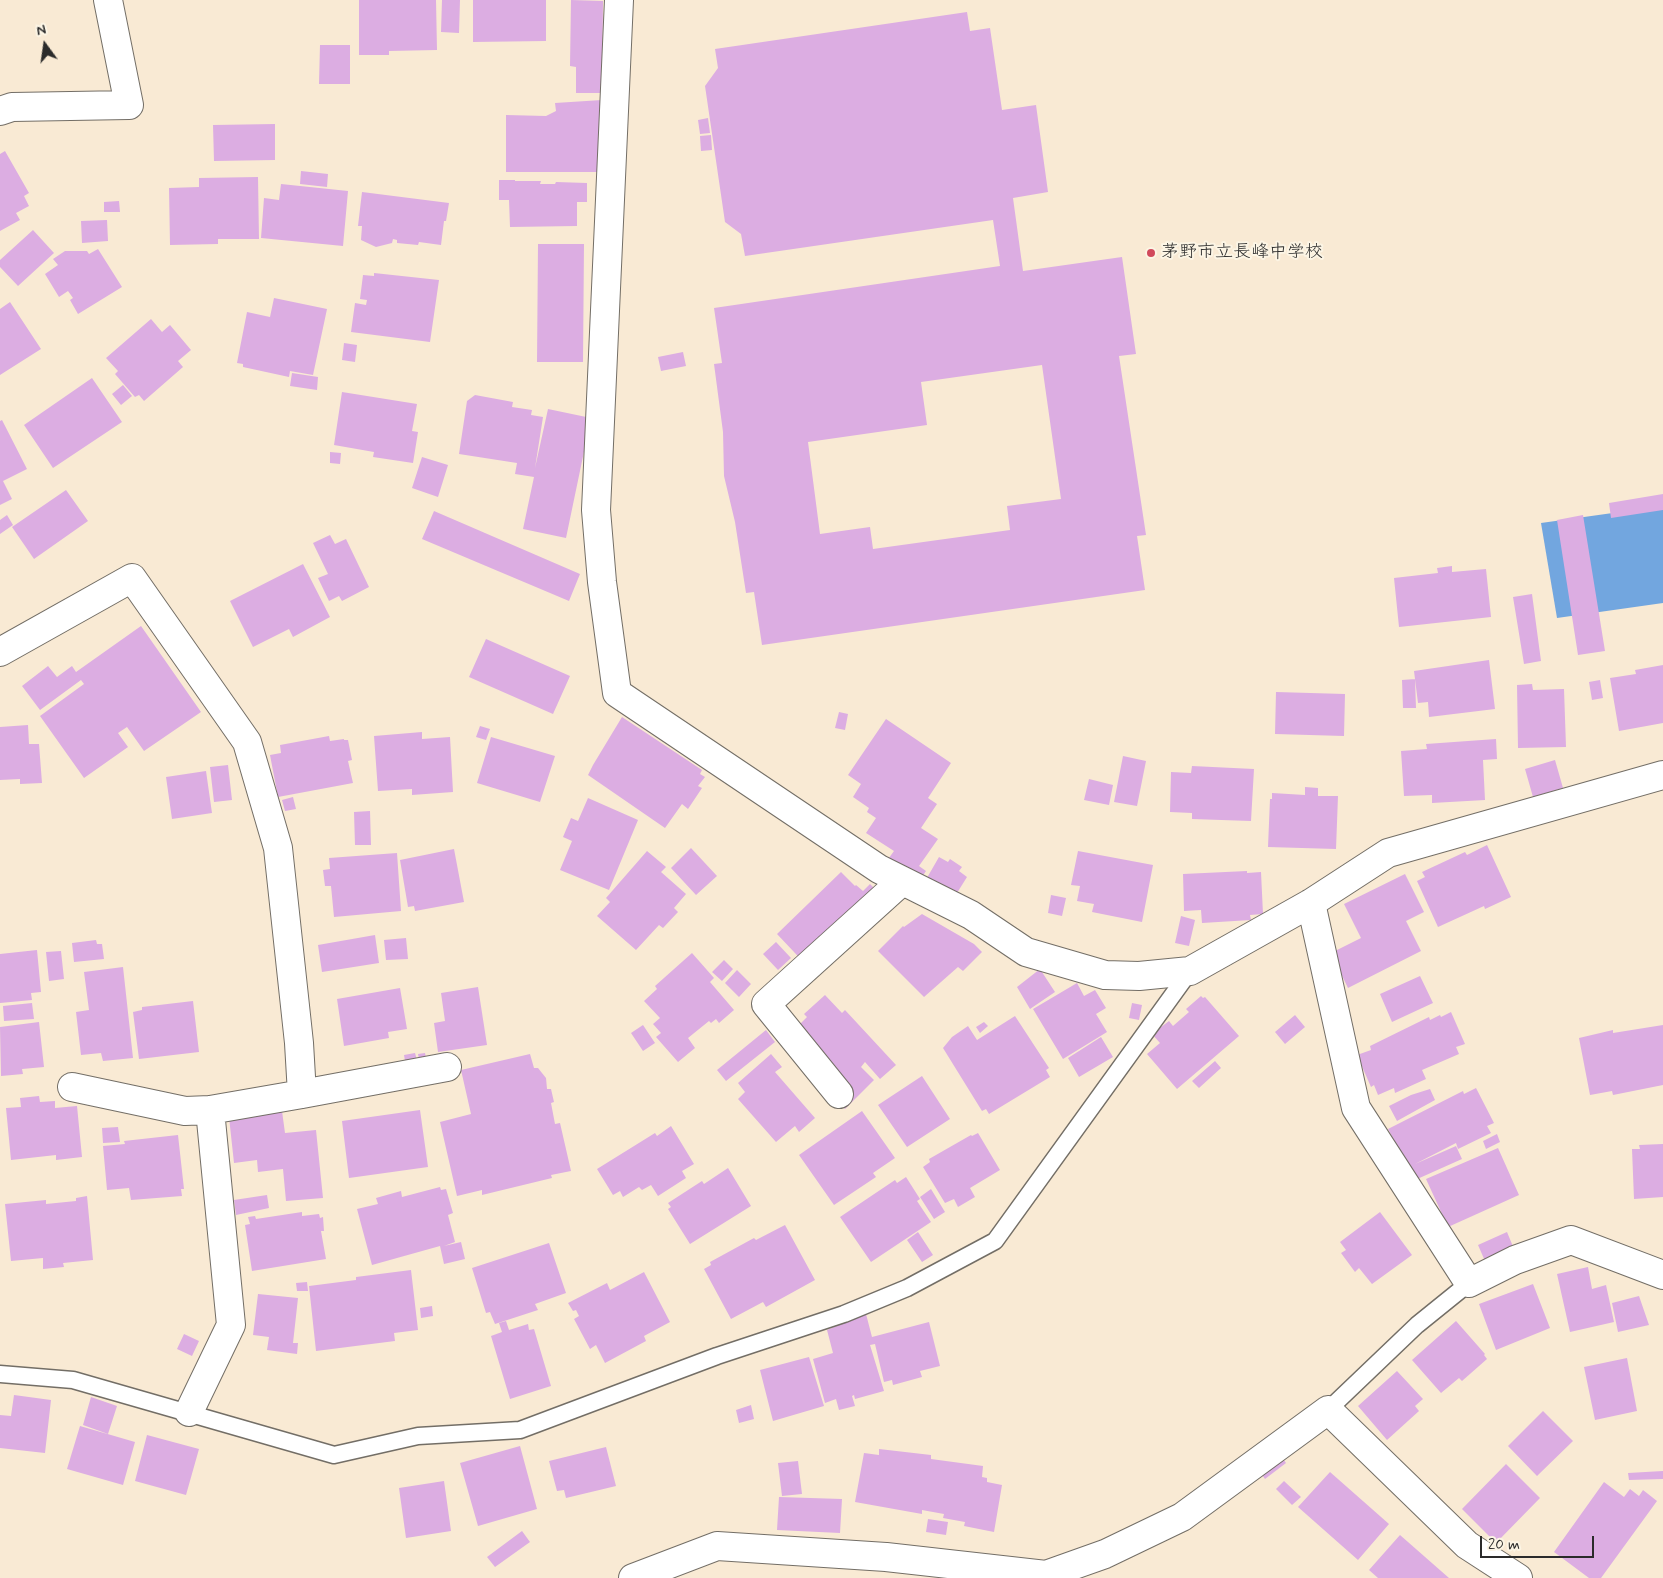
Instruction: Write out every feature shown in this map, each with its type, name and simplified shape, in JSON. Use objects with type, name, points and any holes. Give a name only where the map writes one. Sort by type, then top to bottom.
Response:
[{"type":"street","points":[[0,111],[12,107],[128,105],[108,0]]},
{"type":"street","points":[[619,0],[596,510],[602,582],[617,693],[879,869],[970,915],[1026,952],[1105,975],[1139,976],[1190,971],[1311,903],[1388,852],[1663,775]]},
{"type":"street","points":[[0,652],[132,578],[241,734],[246,742],[278,848],[299,1043],[302,1094]]},
{"type":"street","points":[[839,1094],[766,1004],[902,881]]},
{"type":"street","points":[[1311,903],[1356,1108],[1469,1284],[1515,1260],[1572,1240],[1663,1276]]},
{"type":"street","points":[[72,1087],[185,1111],[210,1110],[447,1067]]},
{"type":"street","points":[[189,1412],[231,1325],[210,1110]]},
{"type":"street","points":[[633,1578],[717,1546],[886,1556],[1046,1577],[1105,1554],[1182,1517],[1328,1410],[1467,1545],[1518,1578]]},
{"type":"lane","points":[[0,1374],[73,1380],[334,1455],[418,1436],[520,1430],[716,1356],[844,1314],[907,1288],[995,1241],[1190,971]]},
{"type":"lane","points":[[1328,1410],[1417,1325],[1469,1284]]},
{"type":"water","points":[[1663,506],[1663,603],[1557,618],[1541,523]]},
{"type":"building","points":[[359,0],[436,0],[437,50],[389,51],[389,55],[359,55]]},
{"type":"building","points":[[442,0],[460,0],[459,33],[441,32]]},
{"type":"building","points":[[473,0],[546,0],[546,41],[473,42]]},
{"type":"building","points":[[571,0],[603,1],[602,93],[576,93],[576,67],[570,66]]},
{"type":"building","points":[[967,12],[970,31],[990,28],[1002,110],[1036,105],[1048,192],[1013,198],[1023,271],[1122,257],[1136,354],[1119,356],[1146,535],[1137,536],[1145,590],[762,645],[754,592],[746,593],[735,522],[724,476],[723,432],[714,364],[722,363],[714,308],[1000,266],[993,220],[745,256],[741,234],[725,222],[705,86],[718,68],[715,49]],"holes":[[[1042,365],[1061,499],[1007,506],[1010,530],[873,549],[870,527],[820,534],[808,442],[927,425],[921,382]]]},
{"type":"building","points":[[320,45],[350,45],[350,84],[319,84]]},
{"type":"building","points":[[602,100],[601,172],[506,172],[506,115],[546,116],[556,111],[555,103]]},
{"type":"building","points":[[708,118],[710,133],[700,134],[698,120]]},
{"type":"building","points":[[275,124],[275,160],[214,161],[213,125]]},
{"type":"building","points":[[711,135],[712,150],[701,151],[700,136]]},
{"type":"building","points":[[5,151],[29,193],[24,196],[29,206],[16,213],[20,220],[0,231],[0,154]]},
{"type":"building","points":[[301,171],[328,174],[327,187],[300,184]]},
{"type":"building","points":[[258,177],[259,239],[218,239],[218,244],[170,245],[169,188],[199,187],[199,178]]},
{"type":"building","points":[[499,180],[541,181],[540,184],[555,184],[556,182],[587,183],[587,202],[577,202],[577,226],[510,227],[509,200],[499,200]]},
{"type":"building","points":[[281,184],[348,191],[343,246],[261,238],[264,198],[279,200]]},
{"type":"building","points":[[362,192],[449,203],[446,221],[444,221],[441,245],[419,242],[418,245],[397,243],[397,240],[393,239],[392,243],[376,247],[361,240],[362,226],[358,226]]},
{"type":"building","points":[[119,201],[120,212],[104,212],[104,202]]},
{"type":"building","points":[[107,220],[108,241],[82,243],[81,221]]},
{"type":"building","points":[[33,230],[54,253],[18,286],[0,267],[0,260]]},
{"type":"building","points":[[538,244],[584,244],[583,362],[537,362]]},
{"type":"building","points":[[98,249],[122,287],[78,314],[70,300],[73,298],[68,291],[59,297],[45,274],[58,265],[53,259],[65,251],[87,251],[89,254]]},
{"type":"building","points":[[374,273],[439,280],[430,342],[351,332],[355,303],[366,305],[367,300],[360,299],[363,275],[374,276]]},
{"type":"building","points":[[274,298],[327,309],[313,375],[290,371],[289,377],[243,367],[243,364],[237,363],[247,312],[270,317]]},
{"type":"building","points":[[10,302],[41,349],[0,375],[0,309]]},
{"type":"building","points":[[151,319],[162,332],[170,325],[191,350],[178,361],[183,367],[144,401],[139,395],[135,397],[115,374],[118,371],[106,358]]},
{"type":"building","points":[[344,343],[357,345],[355,362],[342,360]]},
{"type":"building","points":[[683,352],[686,366],[661,371],[658,357]]},
{"type":"building","points":[[292,373],[318,377],[317,390],[290,386]]},
{"type":"building","points":[[92,378],[122,422],[53,468],[24,425]]},
{"type":"building","points":[[123,385],[132,396],[121,405],[112,394]]},
{"type":"building","points":[[342,392],[417,404],[412,431],[418,432],[413,463],[373,457],[374,452],[334,445]]},
{"type":"building","points":[[475,395],[513,402],[512,407],[532,410],[531,415],[543,417],[535,468],[548,409],[591,418],[566,538],[523,529],[534,477],[515,474],[517,463],[459,454],[467,401]]},
{"type":"building","points":[[2,420],[27,469],[3,481],[12,499],[0,505],[0,421]]},
{"type":"building","points":[[330,452],[341,453],[340,464],[330,463]]},
{"type":"building","points":[[422,457],[448,465],[438,497],[412,488]]},
{"type":"building","points":[[66,490],[88,521],[34,559],[12,527]]},
{"type":"building","points":[[1663,494],[1663,510],[1611,518],[1609,503]]},
{"type":"building","points":[[434,511],[580,574],[569,601],[422,539]]},
{"type":"building","points":[[7,515],[13,525],[0,534],[0,520]]},
{"type":"building","points":[[1583,515],[1605,651],[1578,655],[1557,520]]},
{"type":"building","points":[[330,535],[335,544],[346,539],[369,587],[342,601],[339,596],[329,601],[318,578],[328,574],[313,543]]},
{"type":"building","points":[[303,564],[330,617],[293,637],[289,629],[253,647],[230,601]]},
{"type":"building","points":[[1452,566],[1452,572],[1486,569],[1491,617],[1399,627],[1394,578],[1438,573],[1437,568]]},
{"type":"building","points":[[1532,594],[1541,661],[1524,664],[1513,597]]},
{"type":"building","points":[[141,626],[201,712],[144,751],[127,727],[118,733],[128,747],[84,778],[40,716],[84,684],[81,680],[40,710],[22,686],[48,666],[57,677],[72,666],[76,672]]},
{"type":"building","points":[[486,639],[570,676],[553,714],[469,677]]},
{"type":"building","points":[[1489,660],[1495,709],[1429,717],[1428,702],[1418,703],[1414,671]]},
{"type":"building","points":[[1663,665],[1663,723],[1619,731],[1610,678],[1636,674],[1635,670]]},
{"type":"building","points":[[1415,679],[1416,708],[1403,708],[1402,680]]},
{"type":"building","points":[[1600,680],[1603,698],[1592,700],[1589,682]]},
{"type":"building","points":[[1532,684],[1533,690],[1564,689],[1566,747],[1518,748],[1517,685]]},
{"type":"building","points":[[1276,692],[1345,694],[1344,736],[1275,734]]},
{"type":"building","points":[[839,712],[848,714],[845,730],[835,728]]},
{"type":"building","points":[[622,717],[702,770],[700,774],[705,777],[698,786],[702,788],[688,809],[682,804],[665,828],[588,775]]},
{"type":"building","points":[[886,719],[951,763],[928,798],[937,804],[921,828],[938,839],[919,866],[926,871],[918,883],[886,862],[894,851],[866,833],[876,818],[867,812],[869,808],[853,797],[861,784],[848,775]]},
{"type":"building","points":[[28,725],[29,744],[39,744],[42,783],[20,784],[20,779],[0,780],[0,727]]},
{"type":"building","points":[[480,726],[490,729],[486,740],[476,737]]},
{"type":"building","points":[[422,732],[422,739],[450,737],[453,792],[412,795],[412,789],[378,791],[374,736]]},
{"type":"building","points":[[329,736],[330,741],[348,740],[352,760],[348,761],[353,783],[278,797],[270,755],[281,753],[280,745]]},
{"type":"building","points":[[491,737],[555,756],[540,802],[477,783]]},
{"type":"building","points":[[1496,739],[1497,759],[1483,760],[1485,800],[1432,803],[1432,795],[1404,796],[1401,751],[1427,749],[1426,744]]},
{"type":"building","points":[[1123,756],[1146,761],[1137,806],[1114,802]]},
{"type":"building","points":[[1555,760],[1563,788],[1533,797],[1525,769]]},
{"type":"building","points":[[228,765],[232,800],[214,802],[210,767]]},
{"type":"building","points":[[1192,766],[1254,769],[1251,821],[1192,819],[1192,813],[1170,812],[1171,772],[1191,773]]},
{"type":"building","points":[[206,771],[212,813],[172,819],[166,777]]},
{"type":"building","points":[[1089,779],[1113,785],[1109,805],[1084,800]]},
{"type":"building","points":[[1305,787],[1318,788],[1318,796],[1338,796],[1336,849],[1268,847],[1270,799],[1272,799],[1272,793],[1305,795]]},
{"type":"building","points":[[293,797],[296,809],[285,811],[282,800]]},
{"type":"building","points":[[588,798],[638,820],[609,890],[560,870],[572,841],[563,837],[571,818],[578,821]]},
{"type":"building","points":[[370,811],[371,845],[355,845],[354,812]]},
{"type":"building","points":[[1487,845],[1511,897],[1485,909],[1484,906],[1438,927],[1417,881],[1425,877],[1422,872],[1465,852],[1467,855]]},
{"type":"building","points":[[691,848],[717,876],[696,895],[671,868]]},
{"type":"building","points":[[454,849],[464,902],[415,911],[414,906],[408,907],[400,860]]},
{"type":"building","points":[[647,851],[666,867],[661,872],[686,894],[674,908],[678,912],[663,928],[659,925],[636,950],[597,916],[610,902],[606,898]]},
{"type":"building","points":[[1078,851],[1153,865],[1142,922],[1092,912],[1094,904],[1077,901],[1080,886],[1071,885]]},
{"type":"building","points":[[397,853],[401,911],[334,917],[331,886],[325,886],[323,870],[330,869],[329,858]]},
{"type":"building","points":[[939,857],[948,862],[950,859],[962,867],[959,871],[967,877],[952,901],[924,883]]},
{"type":"building","points":[[1247,871],[1247,873],[1261,872],[1263,914],[1250,915],[1251,920],[1202,923],[1201,910],[1184,911],[1183,874]]},
{"type":"building","points":[[841,872],[863,891],[870,884],[886,900],[811,970],[777,934]]},
{"type":"building","points":[[1405,874],[1424,912],[1406,921],[1421,951],[1348,988],[1331,953],[1361,938],[1344,904]]},
{"type":"building","points":[[1051,895],[1066,898],[1062,916],[1048,913]]},
{"type":"building","points":[[922,914],[974,944],[982,952],[963,971],[958,967],[924,997],[878,951],[903,926]]},
{"type":"building","points":[[1181,916],[1195,920],[1189,946],[1175,943]]},
{"type":"building","points":[[375,935],[379,963],[322,972],[318,945]]},
{"type":"building","points":[[406,938],[408,959],[386,960],[384,940]]},
{"type":"building","points":[[96,940],[97,944],[102,944],[104,959],[74,962],[72,943]]},
{"type":"building","points":[[776,942],[791,958],[778,970],[763,954]]},
{"type":"building","points":[[37,950],[41,992],[31,993],[32,1000],[0,1003],[0,954]]},
{"type":"building","points":[[61,951],[64,979],[49,981],[46,952]]},
{"type":"building","points":[[692,953],[714,978],[710,982],[734,1010],[719,1023],[716,1019],[711,1023],[709,1021],[688,1038],[695,1048],[678,1062],[656,1037],[661,1033],[653,1024],[660,1018],[644,1001],[657,989],[655,986]]},
{"type":"building","points":[[724,960],[733,969],[722,981],[712,972]]},
{"type":"building","points":[[123,967],[133,1058],[103,1061],[101,1053],[81,1055],[76,1012],[89,1010],[84,972]]},
{"type":"building","points":[[1040,969],[1055,992],[1030,1009],[1017,987]]},
{"type":"building","points":[[737,970],[751,984],[739,997],[725,983]]},
{"type":"building","points":[[1420,976],[1433,1003],[1392,1022],[1380,994]]},
{"type":"building","points":[[1077,983],[1084,996],[1095,990],[1106,1008],[1096,1014],[1107,1032],[1063,1059],[1033,1009]]},
{"type":"building","points":[[478,987],[487,1045],[438,1052],[434,1023],[445,1021],[441,993]]},
{"type":"building","points":[[400,988],[407,1029],[388,1032],[389,1038],[344,1046],[337,999]]},
{"type":"building","points":[[825,995],[842,1013],[845,1010],[896,1065],[880,1079],[865,1062],[861,1067],[874,1080],[845,1109],[836,1100],[794,1030],[807,1017],[804,1014]]},
{"type":"building","points":[[1201,996],[1205,997],[1239,1036],[1177,1089],[1147,1054],[1160,1043],[1152,1034],[1169,1021],[1173,1026],[1189,1012],[1186,1009]]},
{"type":"building","points":[[193,1001],[199,1052],[139,1059],[133,1012],[142,1010],[142,1007]]},
{"type":"building","points":[[32,1003],[34,1019],[4,1021],[3,1006]]},
{"type":"building","points":[[1132,1003],[1142,1005],[1139,1020],[1129,1018]]},
{"type":"building","points":[[1451,1012],[1465,1044],[1456,1047],[1459,1054],[1422,1070],[1426,1079],[1395,1093],[1394,1088],[1378,1095],[1374,1085],[1371,1087],[1357,1055],[1371,1050],[1370,1046],[1429,1017],[1430,1020]]},
{"type":"building","points":[[1295,1015],[1305,1027],[1285,1044],[1275,1032]]},
{"type":"building","points":[[1015,1016],[1049,1068],[1046,1070],[1050,1077],[989,1114],[986,1109],[982,1111],[943,1048],[952,1037],[968,1026],[977,1040]]},
{"type":"building","points":[[39,1022],[44,1067],[22,1069],[23,1074],[1,1076],[0,1027]]},
{"type":"building","points":[[984,1022],[988,1026],[980,1033],[976,1027]]},
{"type":"building","points":[[643,1025],[655,1043],[643,1051],[631,1033]]},
{"type":"building","points":[[1663,1025],[1663,1085],[1613,1095],[1612,1091],[1590,1095],[1579,1038],[1613,1030],[1613,1033]]},
{"type":"building","points":[[766,1030],[775,1042],[726,1081],[717,1070]]},
{"type":"building","points":[[1101,1037],[1113,1057],[1079,1077],[1068,1058]]},
{"type":"building","points":[[415,1053],[418,1064],[406,1067],[404,1055]]},
{"type":"building","points":[[425,1053],[427,1063],[420,1065],[418,1054]]},
{"type":"building","points":[[530,1054],[534,1068],[538,1068],[546,1078],[547,1089],[551,1089],[554,1102],[551,1103],[555,1124],[560,1123],[571,1171],[551,1175],[552,1178],[482,1195],[482,1190],[457,1196],[440,1122],[471,1114],[461,1070]]},
{"type":"building","points":[[771,1054],[782,1067],[775,1072],[815,1118],[799,1132],[795,1126],[776,1142],[738,1099],[745,1092],[738,1083]]},
{"type":"building","points":[[1215,1061],[1221,1068],[1199,1088],[1192,1081]]},
{"type":"building","points":[[922,1076],[950,1119],[907,1147],[878,1105]]},
{"type":"building","points":[[1476,1088],[1494,1123],[1487,1126],[1491,1133],[1458,1149],[1456,1143],[1415,1164],[1456,1146],[1462,1159],[1415,1180],[1388,1129],[1463,1091],[1464,1094]]},
{"type":"building","points":[[1430,1089],[1435,1100],[1397,1121],[1389,1106],[1411,1095]]},
{"type":"building","points":[[39,1096],[40,1102],[55,1101],[55,1108],[77,1106],[82,1157],[56,1160],[56,1155],[11,1160],[6,1108],[21,1107],[20,1098]]},
{"type":"building","points":[[420,1110],[428,1167],[349,1178],[342,1121]]},
{"type":"building","points":[[282,1111],[285,1133],[316,1130],[323,1198],[286,1201],[283,1169],[258,1172],[257,1160],[234,1163],[229,1117]]},
{"type":"building","points":[[862,1111],[895,1158],[873,1173],[876,1177],[834,1205],[799,1155]]},
{"type":"building","points":[[671,1126],[694,1164],[682,1171],[686,1178],[658,1196],[651,1185],[642,1190],[639,1187],[623,1197],[620,1191],[613,1195],[597,1169],[655,1133],[657,1136]]},
{"type":"building","points":[[118,1127],[120,1142],[103,1143],[102,1128]]},
{"type":"building","points":[[978,1133],[1000,1170],[970,1188],[975,1197],[958,1207],[954,1199],[945,1203],[923,1167],[930,1162],[929,1159],[971,1135]]},
{"type":"building","points":[[1497,1134],[1500,1142],[1486,1149],[1483,1141]]},
{"type":"building","points":[[178,1135],[184,1189],[181,1189],[182,1196],[131,1200],[129,1188],[107,1190],[103,1146],[125,1144],[124,1141]]},
{"type":"building","points":[[1663,1144],[1663,1197],[1634,1199],[1632,1149],[1640,1149],[1639,1145]]},
{"type":"building","points":[[1498,1148],[1519,1195],[1448,1227],[1426,1179]]},
{"type":"building","points":[[728,1168],[751,1206],[690,1244],[668,1209],[671,1207],[668,1203],[702,1181],[704,1184]]},
{"type":"building","points":[[906,1177],[920,1199],[917,1201],[931,1222],[871,1262],[840,1217],[895,1180],[897,1183]]},
{"type":"building","points":[[440,1187],[441,1190],[446,1189],[453,1213],[448,1215],[455,1242],[444,1246],[461,1242],[465,1259],[444,1264],[440,1246],[372,1265],[357,1209],[378,1204],[376,1198],[401,1191],[402,1197]]},
{"type":"building","points":[[931,1189],[945,1212],[934,1219],[920,1197]]},
{"type":"building","points":[[267,1195],[269,1208],[236,1215],[234,1200]]},
{"type":"building","points":[[87,1196],[93,1260],[63,1263],[64,1267],[43,1269],[43,1258],[11,1261],[5,1204],[46,1200],[46,1204],[76,1201],[76,1198]]},
{"type":"building","points":[[302,1212],[302,1216],[319,1214],[320,1218],[323,1217],[324,1231],[321,1231],[326,1259],[252,1271],[245,1225],[250,1224],[248,1217],[255,1216],[256,1219]]},
{"type":"building","points":[[1380,1212],[1412,1255],[1372,1284],[1359,1268],[1355,1272],[1341,1253],[1346,1250],[1340,1242]]},
{"type":"building","points":[[785,1225],[815,1280],[766,1307],[763,1302],[731,1319],[704,1269],[711,1265],[710,1262],[754,1238],[756,1240]]},
{"type":"building","points":[[918,1232],[933,1255],[922,1262],[907,1240]]},
{"type":"building","points":[[1507,1232],[1514,1249],[1485,1261],[1478,1245]]},
{"type":"building","points":[[549,1243],[566,1293],[535,1304],[538,1310],[495,1324],[490,1312],[486,1313],[472,1268]]},
{"type":"building","points":[[1588,1267],[1592,1289],[1606,1285],[1614,1322],[1570,1332],[1557,1274]]},
{"type":"building","points":[[411,1270],[418,1330],[394,1333],[395,1341],[316,1351],[309,1286],[356,1280],[356,1277]]},
{"type":"building","points":[[644,1272],[670,1322],[644,1336],[646,1341],[605,1363],[596,1345],[590,1349],[574,1319],[579,1316],[576,1310],[573,1311],[568,1303],[607,1283],[610,1290]]},
{"type":"building","points":[[307,1282],[308,1291],[297,1291],[296,1283]]},
{"type":"building","points":[[1533,1284],[1550,1328],[1496,1350],[1479,1304]]},
{"type":"building","points":[[258,1294],[298,1298],[293,1343],[298,1343],[297,1354],[267,1350],[269,1337],[253,1335]]},
{"type":"building","points":[[1639,1296],[1649,1325],[1618,1332],[1612,1303]]},
{"type":"building","points":[[432,1306],[433,1316],[421,1318],[420,1308]]},
{"type":"building","points":[[866,1314],[872,1337],[929,1322],[940,1366],[920,1371],[922,1377],[893,1385],[892,1380],[884,1382],[875,1344],[870,1345],[884,1391],[855,1399],[854,1395],[852,1396],[855,1406],[839,1410],[836,1399],[825,1403],[813,1359],[833,1353],[827,1330]]},
{"type":"building","points":[[506,1321],[509,1330],[528,1324],[529,1330],[534,1329],[551,1386],[510,1399],[491,1336],[502,1332],[499,1323]]},
{"type":"building","points":[[1456,1321],[1485,1354],[1487,1359],[1462,1381],[1459,1378],[1441,1393],[1412,1360]]},
{"type":"building","points":[[184,1334],[199,1341],[192,1356],[177,1349]]},
{"type":"building","points":[[809,1357],[824,1406],[773,1421],[760,1370]]},
{"type":"building","points":[[1627,1358],[1637,1411],[1595,1420],[1584,1367]]},
{"type":"building","points":[[1397,1371],[1423,1399],[1415,1406],[1419,1411],[1387,1440],[1358,1406]]},
{"type":"building","points":[[14,1395],[51,1400],[45,1453],[0,1448],[0,1415],[11,1416]]},
{"type":"building","points":[[91,1397],[117,1406],[108,1434],[83,1425]]},
{"type":"building","points":[[751,1405],[754,1419],[739,1423],[736,1410]]},
{"type":"building","points":[[1543,1411],[1573,1441],[1537,1476],[1508,1446]]},
{"type":"building","points":[[80,1426],[135,1442],[123,1485],[67,1469]]},
{"type":"building","points":[[147,1435],[199,1449],[186,1495],[135,1481]]},
{"type":"building","points":[[520,1446],[537,1509],[478,1526],[460,1463]]},
{"type":"building","points":[[606,1447],[616,1486],[566,1498],[564,1490],[557,1491],[549,1461]]},
{"type":"building","points":[[879,1449],[931,1455],[931,1459],[983,1466],[982,1477],[987,1478],[987,1482],[1002,1485],[994,1532],[964,1526],[965,1522],[943,1518],[944,1514],[922,1510],[922,1514],[855,1502],[864,1453],[879,1455]]},
{"type":"building","points":[[1281,1456],[1286,1463],[1265,1479],[1260,1472]]},
{"type":"building","points":[[798,1461],[802,1494],[782,1496],[778,1463]]},
{"type":"building","points":[[1506,1464],[1540,1498],[1496,1543],[1462,1509]]},
{"type":"building","points":[[1663,1471],[1663,1479],[1629,1480],[1628,1473]]},
{"type":"building","points":[[1330,1472],[1389,1524],[1358,1560],[1298,1507]]},
{"type":"building","points":[[444,1481],[451,1531],[406,1538],[399,1488]]},
{"type":"building","points":[[1284,1481],[1301,1497],[1292,1505],[1276,1489]]},
{"type":"building","points":[[1604,1482],[1624,1497],[1630,1489],[1639,1496],[1643,1490],[1657,1501],[1601,1578],[1589,1578],[1554,1552]]},
{"type":"building","points":[[779,1497],[842,1499],[840,1533],[777,1530]]},
{"type":"building","points":[[928,1519],[948,1522],[946,1535],[926,1532]]},
{"type":"building","points":[[522,1531],[530,1542],[495,1567],[487,1557]]},
{"type":"building","points":[[1400,1535],[1449,1578],[1378,1578],[1369,1570]]},
{"type":"place","name":"茅野市立長峰中学校","points":[[1151,253]]}]
